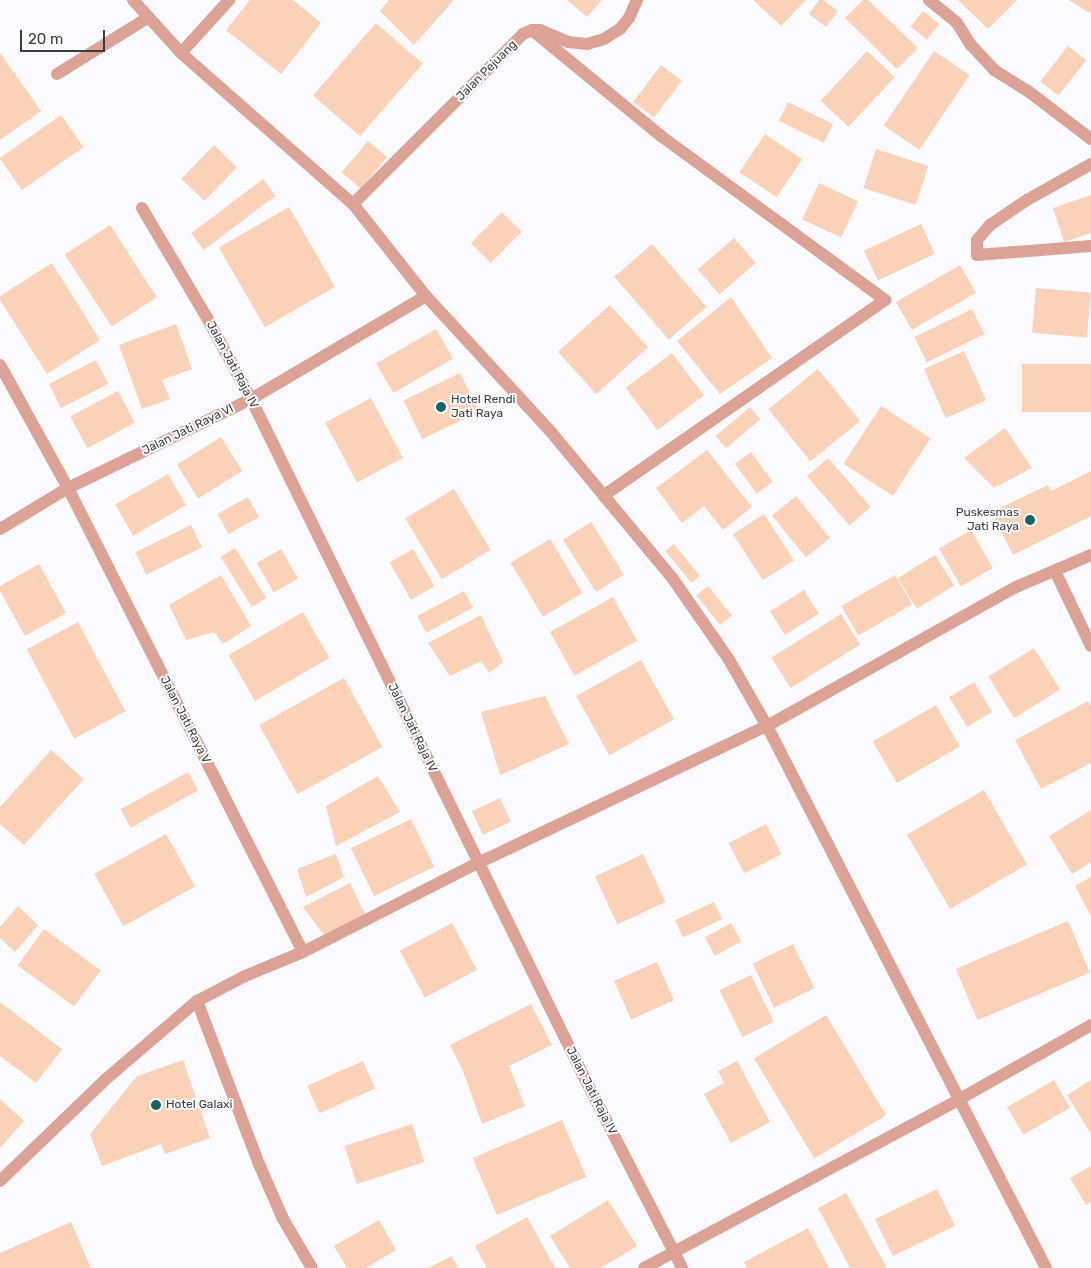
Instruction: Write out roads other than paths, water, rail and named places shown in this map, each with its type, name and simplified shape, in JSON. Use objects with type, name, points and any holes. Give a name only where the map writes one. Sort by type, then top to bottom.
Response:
[{"type":"street","points":[[133,0],[181,53],[353,204],[426,296],[551,432],[672,579],[728,658],[767,726],[1046,1268]]},
{"type":"street","points":[[181,53],[229,0]]},
{"type":"street","points":[[532,30],[540,30],[568,42],[587,44],[604,39],[620,28],[630,18],[637,0]]},
{"type":"street","points":[[928,0],[957,24],[971,45],[994,70],[1028,91],[1091,139]]},
{"type":"street","points":[[57,74],[149,17]]},
{"type":"street","points":[[532,30],[661,136],[885,300],[604,496]]},
{"type":"street","name":"Jalan Pejuang","points":[[353,204],[500,56],[523,34],[532,30]]},
{"type":"street","points":[[1091,164],[1027,200],[990,225],[977,240],[977,255],[1091,246]]},
{"type":"street","name":"Jalan Jati Raja IV","points":[[142,208],[207,318],[251,400],[584,1077],[682,1268]]},
{"type":"street","name":"Jalan Jati Raya VI","points":[[0,529],[68,488],[251,400],[426,296]]},
{"type":"street","name":"Jalan Jati Raya V","points":[[0,364],[68,488],[303,952]]},
{"type":"street","points":[[0,1181],[106,1080],[197,1001],[245,976],[303,952],[478,863],[767,726],[1016,587],[1091,554]]},
{"type":"street","points":[[1055,571],[1091,646]]},
{"type":"street","points":[[197,1001],[259,1164],[284,1219],[312,1268]]},
{"type":"street","points":[[644,1268],[958,1100],[1091,1024]]},
{"type":"place","name":"Hotel Rendi Jati Raya","points":[[441,407]]},
{"type":"place","name":"Puskesmas Jati Raya","points":[[1030,520]]},
{"type":"place","name":"Hotel Galaxi","points":[[156,1105]]}]
